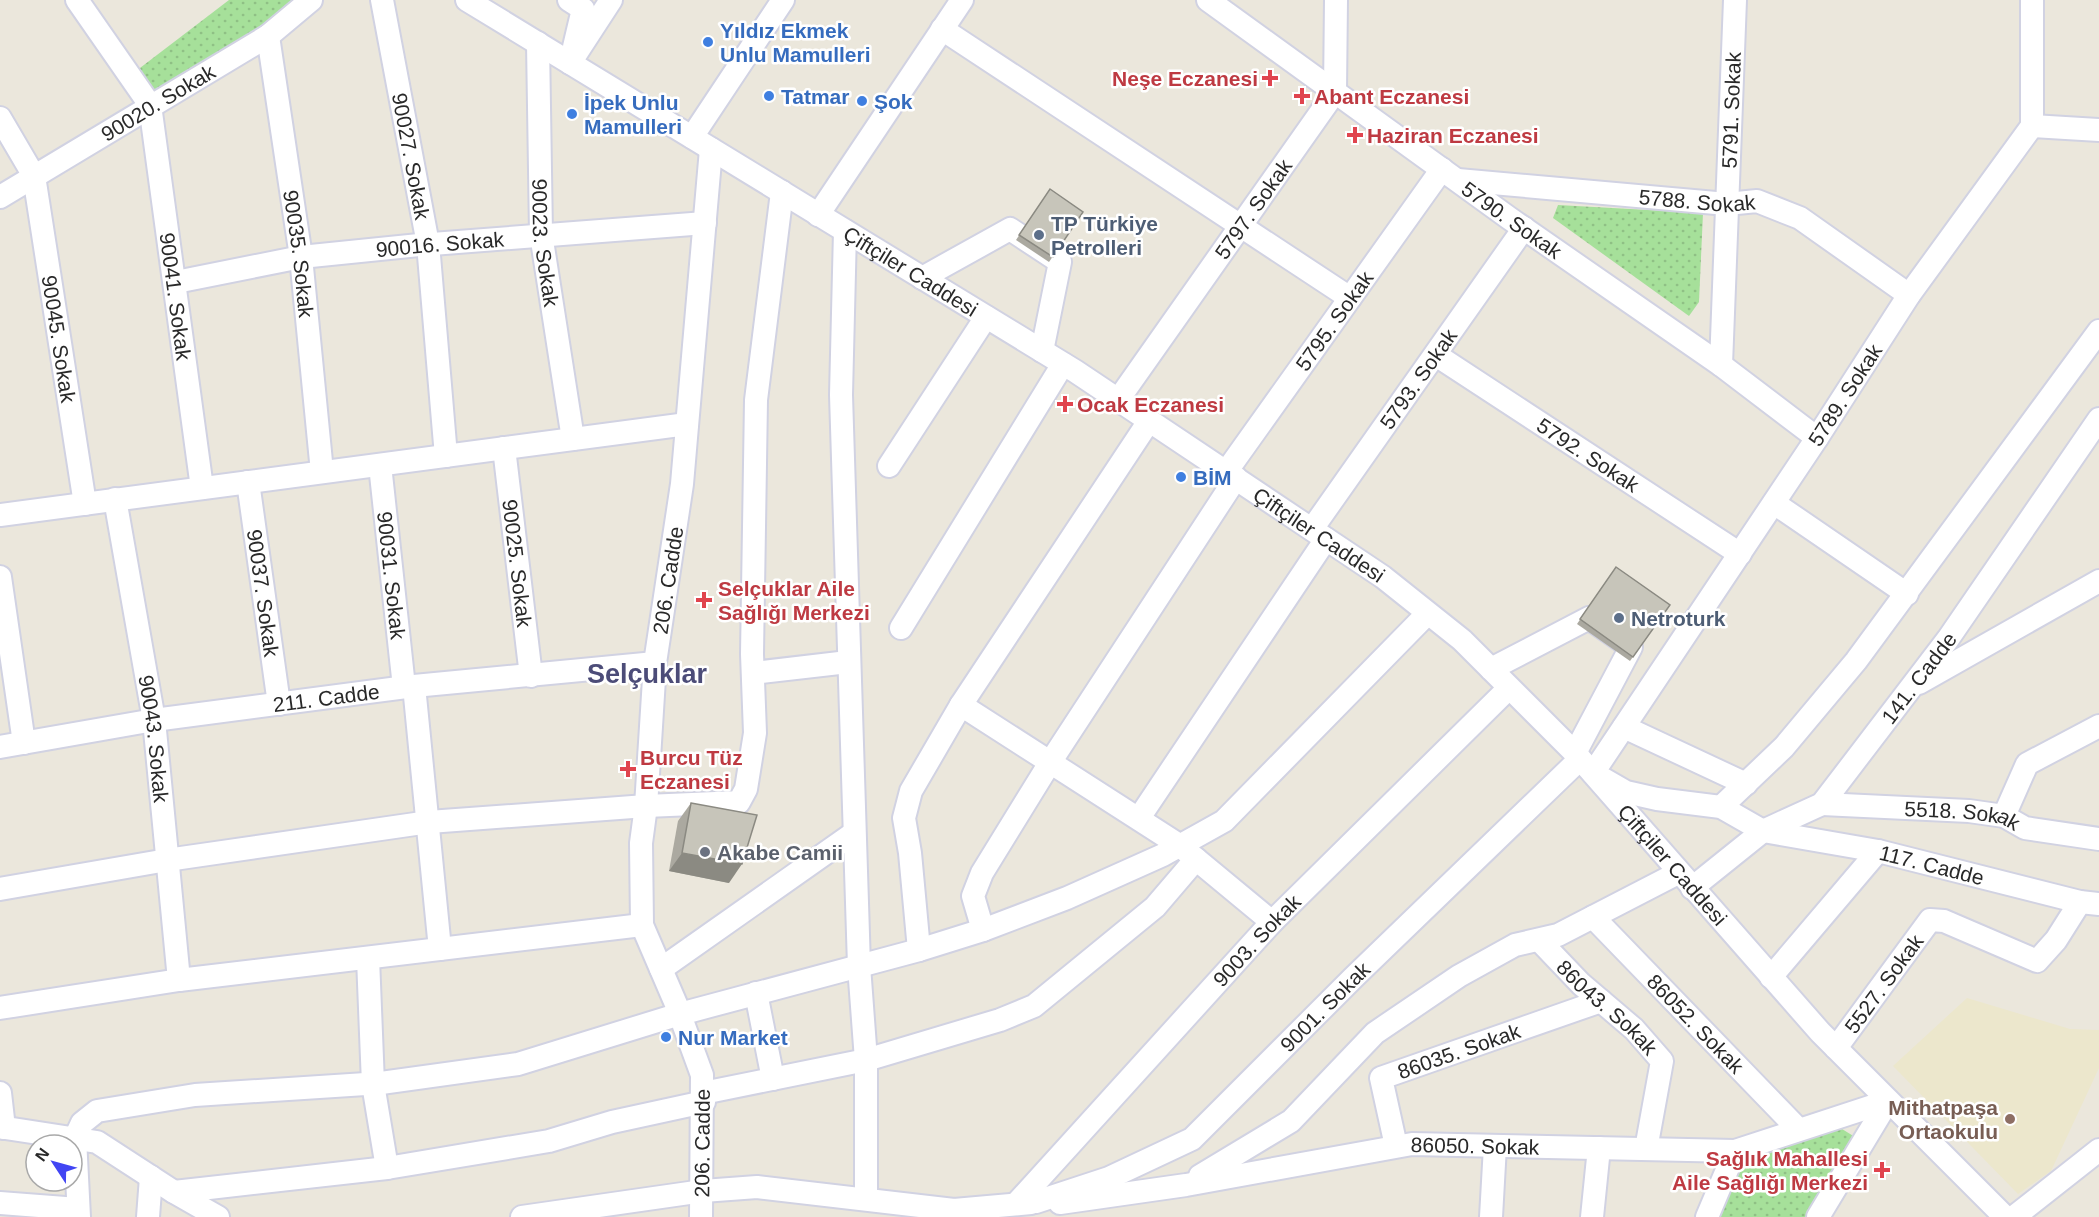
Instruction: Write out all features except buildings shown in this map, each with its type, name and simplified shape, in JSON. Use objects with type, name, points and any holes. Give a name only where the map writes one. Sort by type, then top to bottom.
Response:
[{"type":"street","points":[[77,0],[150,105]]},
{"type":"street","name":"90020. Sokak","points":[[0,197],[268,36],[311,0]]},
{"type":"street","name":"90027. Sokak","points":[[382,0],[428,244],[446,456]]},
{"type":"street","name":"Çiftçiler Caddesi","points":[[467,0],[1063,364],[1383,577],[1462,640],[1583,762],[1836,1048],[2003,1215]]},
{"type":"street","points":[[569,0],[583,9],[570,63]]},
{"type":"street","points":[[570,63],[611,0]]},
{"type":"street","points":[[692,137],[783,0]]},
{"type":"street","points":[[818,214],[962,0]]},
{"type":"street","name":"5790. Sokak","points":[[1208,0],[1524,228],[1721,365],[1817,438]]},
{"type":"street","points":[[1335,92],[1336,0]]},
{"type":"street","name":"5791. Sokak","points":[[1721,365],[1735,0]]},
{"type":"street","points":[[2032,0],[2032,126],[2099,130]]},
{"type":"street","points":[[942,29],[1350,298]]},
{"type":"street","name":"90035. Sokak","points":[[268,36],[301,257],[322,472]]},
{"type":"street","name":"90023. Sokak","points":[[538,43],[541,234],[573,439]]},
{"type":"street","name":"5797. Sokak","points":[[1118,400],[1335,92]]},
{"type":"street","name":"90041. Sokak","points":[[150,105],[176,282],[202,488]]},
{"type":"street","points":[[0,118],[34,176]]},
{"type":"street","name":"5789. Sokak","points":[[1583,762],[1624,728],[1909,295],[2032,126]]},
{"type":"street","name":"206. Cadde","points":[[701,1217],[703,1191],[702,1075],[680,1014],[642,925],[640,843],[646,806],[655,663],[682,484],[711,149]]},
{"type":"street","name":"5788. Sokak","points":[[1449,174],[1727,204],[1757,201],[1800,218],[1909,295]]},
{"type":"street","name":"5795. Sokak","points":[[983,930],[973,896],[982,873],[1051,760],[1231,475],[1350,298],[1449,174]]},
{"type":"street","name":"90045. Sokak","points":[[34,176],[85,504]]},
{"type":"street","points":[[0,889],[167,860],[429,822],[646,806],[739,802],[746,789],[755,733],[753,673],[756,400],[782,192]]},
{"type":"street","name":"90016. Sokak","points":[[176,282],[301,257],[541,234],[705,223]]},
{"type":"street","name":"5793. Sokak","points":[[1139,819],[1319,534],[1436,355],[1524,228]]},
{"type":"street","points":[[922,278],[1010,229],[1060,262],[1042,351]]},
{"type":"street","points":[[845,231],[841,395],[854,833],[859,966],[866,1060],[866,1199]]},
{"type":"street","points":[[888,466],[986,317]]},
{"type":"street","points":[[1491,669],[1589,618],[1631,647],[1583,762],[1626,792],[1657,799],[1721,807],[1784,747],[1856,661],[2099,331]]},
{"type":"street","name":"5792. Sokak","points":[[1436,355],[1740,554]]},
{"type":"street","points":[[901,628],[1063,364]]},
{"type":"street","name":"141. Cadde","points":[[1186,1185],[1292,1121],[1375,1033],[1459,976],[1515,945],[1558,935],[1593,917],[1685,880],[1763,831],[1822,804],[1948,639],[2099,419]]},
{"type":"street","points":[[920,950],[904,818],[911,791],[961,705],[1149,421]]},
{"type":"street","points":[[0,515],[687,424]]},
{"type":"street","name":"90025. Sokak","points":[[504,448],[531,676]]},
{"type":"street","name":"90031. Sokak","points":[[380,465],[429,822],[440,950]]},
{"type":"street","name":"90037. Sokak","points":[[248,482],[279,704]]},
{"type":"street","name":"90043. Sokak","points":[[115,500],[154,720],[179,980]]},
{"type":"street","points":[[1774,503],[1907,594]]},
{"type":"street","points":[[0,577],[24,743]]},
{"type":"street","points":[[1909,688],[2099,581]]},
{"type":"street","points":[[77,1133],[82,1123],[97,1111],[195,1095],[373,1084],[518,1064],[680,1014],[920,950],[983,930],[1187,852],[1224,821],[1427,614]]},
{"type":"street","points":[[753,673],[848,662]]},
{"type":"street","name":"211. Cadde","points":[[0,747],[154,720],[409,687],[655,663]]},
{"type":"street","name":"9003. Sokak","points":[[1026,1203],[1272,922],[1509,688]]},
{"type":"street","points":[[961,705],[1051,760],[1187,852],[1272,922]]},
{"type":"street","points":[[2004,816],[2027,764],[2099,726]]},
{"type":"street","points":[[1624,728],[1746,784]]},
{"type":"street","name":"9001. Sokak","points":[[1026,1203],[1109,1178],[1192,1138],[1353,977],[1583,762]]},
{"type":"street","name":"5518. Sokak","points":[[1822,804],[1969,811],[2004,816],[2025,828],[2099,839]]},
{"type":"street","name":"117. Cadde","points":[[1721,807],[1763,831],[1878,851],[2090,903]]},
{"type":"street","points":[[661,969],[854,833]]},
{"type":"street","points":[[1771,977],[1878,851]]},
{"type":"street","points":[[174,1192],[387,1168],[549,1141],[773,1079],[866,1060],[1000,1020],[1034,1006],[1155,908],[1187,852]]},
{"type":"street","name":"5527. Sokak","points":[[1836,1048],[1930,920],[1944,921],[2037,961],[2090,903]]},
{"type":"street","name":"86052. Sokak","points":[[1593,917],[1798,1130]]},
{"type":"street","points":[[0,1008],[179,980],[642,925]]},
{"type":"street","name":"86043. Sokak","points":[[1539,940],[1581,984],[1635,1029],[1662,1061],[1646,1149]]},
{"type":"street","points":[[368,958],[373,1084],[387,1168]]},
{"type":"street","points":[[756,993],[773,1079]]},
{"type":"street","name":"86035. Sokak","points":[[1396,1146],[1381,1078],[1601,1001]]},
{"type":"street","points":[[0,1093],[2,1127],[42,1133]]},
{"type":"street","points":[[1818,1217],[1888,1101]]},
{"type":"street","name":"86050. Sokak","points":[[1026,1203],[1062,1210],[1412,1144],[1735,1151],[1888,1101]]},
{"type":"street","points":[[84,1140],[98,1142],[174,1192],[218,1217]]},
{"type":"street","points":[[1491,1217],[1495,1146]]},
{"type":"street","points":[[1592,1217],[1599,1148]]},
{"type":"street","points":[[2003,1215],[2099,1150]]},
{"type":"street","points":[[1707,1217],[1735,1151]]},
{"type":"street","points":[[148,1217],[151,1177]]},
{"type":"street","points":[[522,1217],[587,1212],[703,1191],[758,1187],[866,1199],[955,1214],[1026,1203]]},
{"type":"street","points":[[14,1208],[78,1213],[77,1193]]},
{"type":"shaded area","name":"Mithatpaşa Ortaokulu","points":[[1967,998],[2070,1029],[2099,1030],[2099,1068],[2051,1171],[2018,1194],[1893,1066]]},
{"type":"green space","points":[[229,0],[300,0],[264,30],[152,97],[136,71]]},
{"type":"green space","points":[[1558,205],[1703,213],[1699,302],[1689,316],[1553,218]]},
{"type":"green space","points":[[1842,1129],[1855,1137],[1807,1217],[1718,1217],[1745,1160],[1814,1135]]},
{"type":"place","name":"Yıldız Ekmek Unlu Mamulleri","points":[[708,42]]},
{"type":"place","name":"Neşe Eczanesi","points":[[1270,78]]},
{"type":"place","name":"Tatmar","points":[[769,96]]},
{"type":"place","name":"Abant Eczanesi","points":[[1302,96]]},
{"type":"place","name":"Şok","points":[[862,101]]},
{"type":"place","name":"İpek Unlu Mamulleri","points":[[572,114]]},
{"type":"place","name":"Haziran Eczanesi","points":[[1355,135]]},
{"type":"place","name":"TP Türkiye Petrolleri","points":[[1039,235]]},
{"type":"place","name":"Ocak Eczanesi","points":[[1065,404]]},
{"type":"place","name":"BİM","points":[[1181,477]]},
{"type":"place","name":"Selçuklar Aile Sağlığı Merkezi","points":[[704,600]]},
{"type":"place","name":"Netroturk","points":[[1619,618]]},
{"type":"place","name":"Burcu Tüz Eczanesi","points":[[628,769]]},
{"type":"place","name":"Akabe Camii","points":[[705,852]]},
{"type":"place","name":"Nur Market","points":[[666,1037]]},
{"type":"place","name":"Mithatpaşa Ortaokulu","points":[[2010,1119]]},
{"type":"place","name":"Sağlık Mahallesi Aile Sağlığı Merkezi","points":[[1882,1170]]},
{"type":"district","name":"Selçuklar","points":[[647,674]]}]
